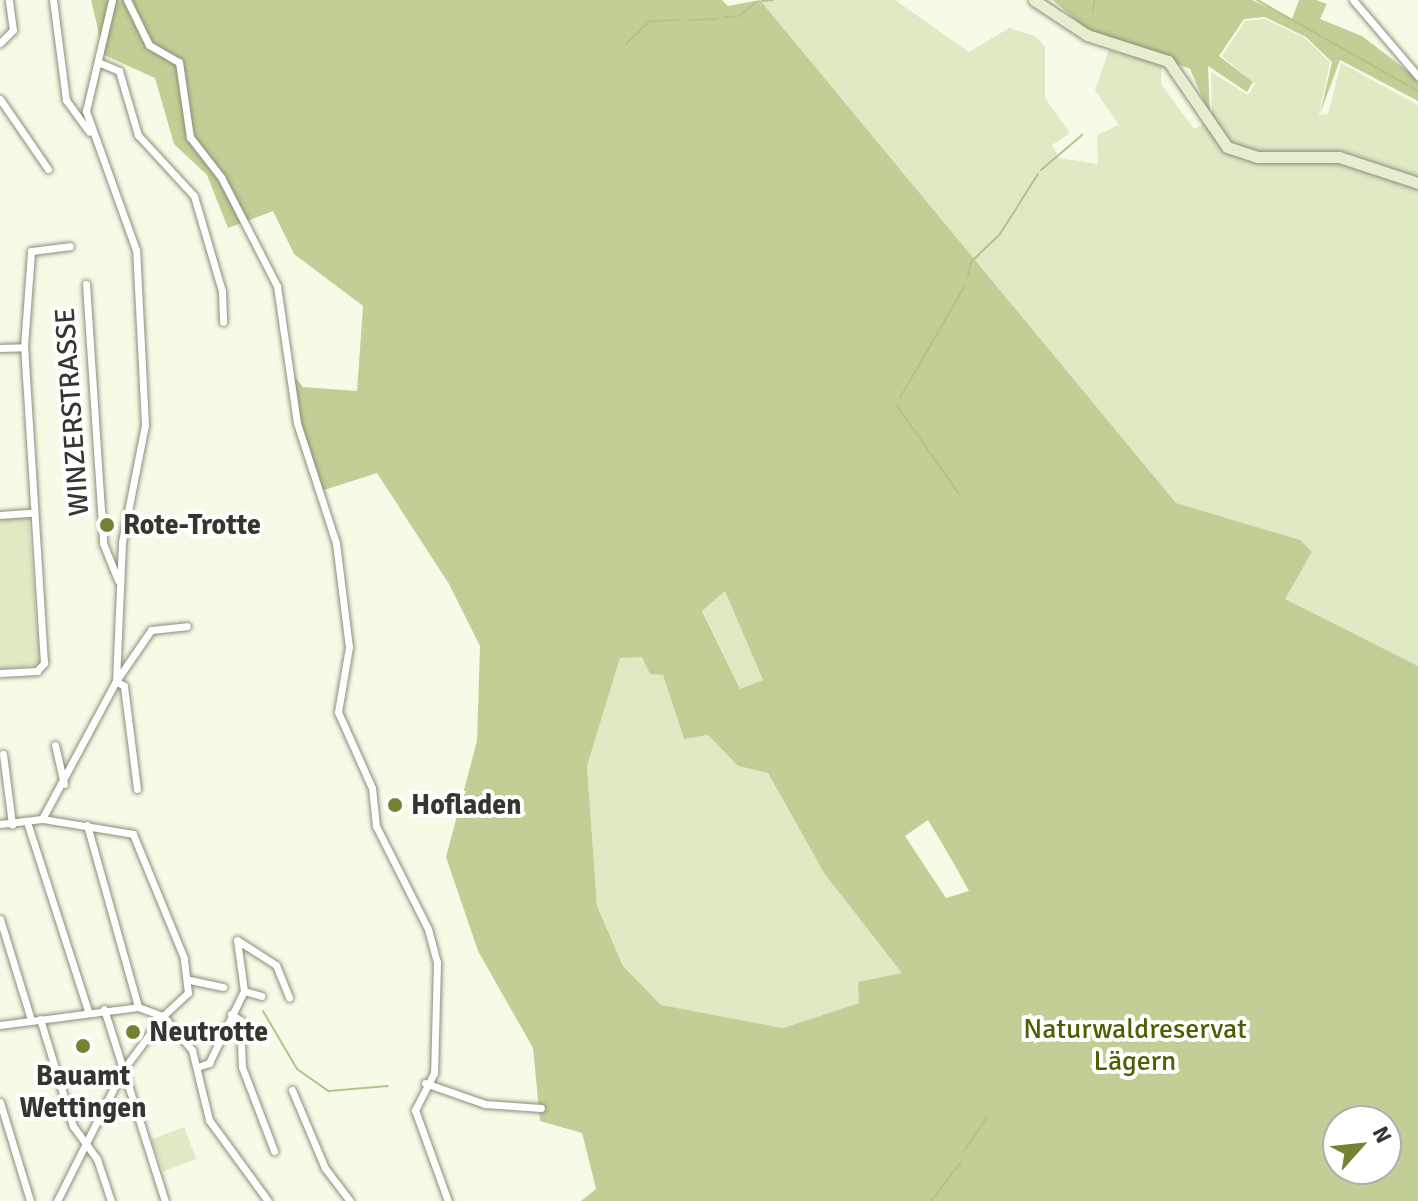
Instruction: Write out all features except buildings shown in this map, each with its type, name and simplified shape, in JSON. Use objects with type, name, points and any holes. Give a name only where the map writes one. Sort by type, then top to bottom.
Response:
[{"type":"main road","points":[[1034,0],[1087,35],[1168,61],[1227,147],[1258,157],[1339,157],[1418,183]]},
{"type":"street","points":[[0,43],[13,30],[9,0]]},
{"type":"street","points":[[53,0],[66,100],[89,132],[119,195],[139,277],[144,447],[120,580],[116,681]]},
{"type":"street","points":[[89,132],[85,107],[112,0]]},
{"type":"street","points":[[127,0],[149,45],[179,62],[190,137],[221,177],[277,286],[297,423],[336,543],[349,647],[338,712],[372,788],[376,826],[428,929],[437,962],[434,1073],[425,1083],[415,1110],[419,1134],[448,1201]]},
{"type":"street","points":[[1353,0],[1418,76]]},
{"type":"street","points":[[98,62],[119,71],[138,135],[194,196],[222,291],[223,322]]},
{"type":"street","points":[[0,99],[48,169]]},
{"type":"street","points":[[0,673],[42,668],[24,347],[31,251],[70,246]]},
{"type":"street","name":"WINZERSTRASSE","points":[[86,284],[103,543],[120,580]]},
{"type":"street","points":[[0,348],[24,347]]},
{"type":"street","points":[[0,515],[32,513]]},
{"type":"street","points":[[42,819],[64,784],[116,681],[151,630],[187,626]]},
{"type":"street","points":[[116,681],[124,686],[137,789]]},
{"type":"street","points":[[55,745],[64,784]]},
{"type":"street","points":[[3,754],[12,824]]},
{"type":"street","points":[[0,824],[28,825],[42,819],[104,825],[133,834],[142,850],[190,980],[188,993],[163,1016],[123,1070],[57,1201]]},
{"type":"street","points":[[28,825],[88,1011]]},
{"type":"street","points":[[87,825],[138,1007]]},
{"type":"street","points":[[0,919],[35,1019],[111,1201]]},
{"type":"street","points":[[197,1067],[209,1063],[244,991],[237,940],[276,965],[289,998]]},
{"type":"street","points":[[190,980],[223,987]]},
{"type":"street","points":[[244,991],[261,996]]},
{"type":"street","points":[[0,1025],[88,1011],[138,1007],[163,1016],[188,1042],[209,1120],[268,1201]]},
{"type":"street","points":[[104,1009],[165,1201]]},
{"type":"street","points":[[231,1014],[240,1020],[242,1067],[274,1151]]},
{"type":"street","points":[[425,1083],[485,1104],[541,1108]]},
{"type":"street","points":[[292,1090],[325,1168],[350,1201]]},
{"type":"street","points":[[0,1102],[30,1201]]},
{"type":"green space","name":"Naturwaldreservat Lägern","points":[[91,0],[722,0],[728,6],[760,0],[1176,503],[1300,540],[1312,552],[1285,599],[1418,666],[1418,1201],[581,1201],[596,1189],[582,1133],[540,1121],[533,1048],[478,951],[446,857],[477,741],[480,646],[449,584],[377,473],[321,491],[304,445],[292,374],[303,387],[357,391],[363,306],[294,254],[273,211],[228,228],[207,175],[174,144],[155,78],[104,55]],"holes":[[[725,591],[763,680],[740,689],[702,611]],[[642,657],[650,674],[663,675],[684,739],[708,735],[738,766],[768,773],[824,873],[902,973],[858,982],[859,1003],[783,1028],[661,1005],[623,966],[597,906],[587,766],[620,658]],[[928,820],[953,862],[969,891],[946,898],[905,836]]]},
{"type":"green space","points":[[760,0],[895,0],[969,52],[1009,28],[1035,36],[1045,47],[1045,98],[1070,133],[1052,145],[1059,158],[1098,164],[1097,135],[1119,125],[1095,90],[1109,50],[1162,63],[1161,84],[1194,129],[1212,120],[1211,72],[1248,95],[1255,84],[1222,56],[1245,21],[1265,19],[1305,38],[1330,62],[1319,115],[1328,114],[1341,63],[1418,105],[1418,666],[1284,599],[1312,553],[1300,541],[1176,503]]},
{"type":"green space","points":[[1053,0],[1252,0],[1292,19],[1299,0],[1316,0],[1327,4],[1320,19],[1362,36],[1418,79],[1418,101],[1340,60],[1320,114],[1332,62],[1306,37],[1265,17],[1244,19],[1219,56],[1253,82],[1247,92],[1208,66],[1210,115],[1190,69],[1085,28]]},
{"type":"green space","points":[[28,516],[40,664],[0,670],[0,519]]},
{"type":"green space","points":[[725,591],[764,681],[740,689],[702,610]]},
{"type":"green space","points":[[642,656],[663,675],[684,739],[708,735],[738,766],[768,773],[824,873],[903,973],[859,982],[859,1003],[783,1028],[661,1005],[623,966],[597,906],[587,766],[620,658]]},
{"type":"green space","points":[[184,1127],[196,1159],[164,1171],[151,1140]]},
{"type":"waterway","points":[[762,1],[773,0]]},
{"type":"waterway","points":[[1093,10],[1095,0]]},
{"type":"waterway","points":[[1257,0],[1418,91]]},
{"type":"waterway","points":[[739,16],[756,2]]},
{"type":"waterway","points":[[723,17],[736,17]]},
{"type":"waterway","points":[[689,20],[717,19]]},
{"type":"waterway","points":[[626,44],[650,21],[679,20]]},
{"type":"waterway","points":[[1041,170],[1082,135]]},
{"type":"waterway","points":[[968,276],[971,262],[1000,234],[1038,174]]},
{"type":"waterway","points":[[900,398],[964,287]]},
{"type":"waterway","points":[[897,406],[959,494]]},
{"type":"waterway","points":[[263,1011],[297,1069],[329,1091],[388,1086]]},
{"type":"waterway","points":[[964,1151],[987,1117]]},
{"type":"waterway","points":[[931,1201],[961,1162]]},
{"type":"place","name":"Rote-Trotte","points":[[107,525]]},
{"type":"place","name":"Hofladen","points":[[395,805]]},
{"type":"place","name":"Neutrotte","points":[[133,1032]]},
{"type":"place","name":"Bauamt Wettingen","points":[[83,1046]]}]
